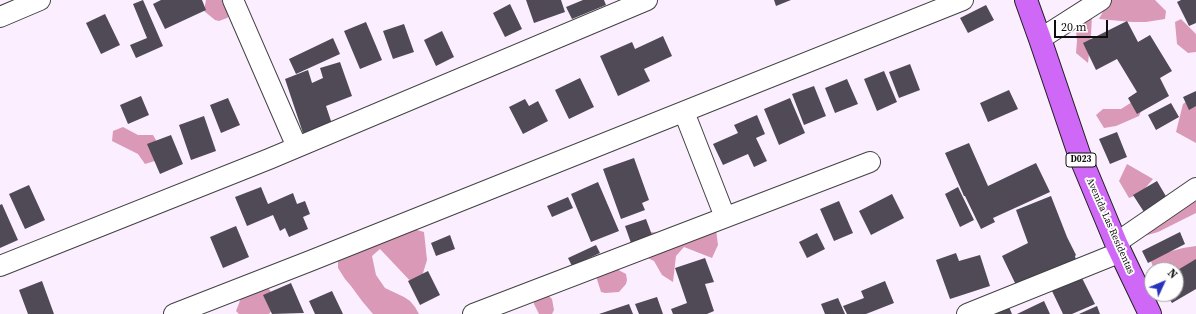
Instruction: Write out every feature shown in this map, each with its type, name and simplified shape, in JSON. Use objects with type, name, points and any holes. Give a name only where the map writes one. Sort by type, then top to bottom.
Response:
[{"type":"main road","name":"Avenida Las Residentas","points":[[1026,0],[1079,154],[1118,247],[1150,314]]},
{"type":"street","points":[[0,17],[40,0]]},
{"type":"street","points":[[233,0],[297,147]]},
{"type":"street","points":[[174,314],[211,307],[310,262],[963,0]]},
{"type":"street","points":[[1040,39],[1101,0]]},
{"type":"street","points":[[0,266],[297,147],[641,1]]},
{"type":"street","points":[[684,112],[726,217]]},
{"type":"street","points":[[473,314],[870,162]]},
{"type":"street","points":[[967,314],[1118,247],[1196,188]]},
{"type":"shaded area","points":[[206,0],[237,0],[237,9],[227,18],[219,21],[215,20],[204,11]]},
{"type":"shaded area","points":[[1109,0],[1155,0],[1166,11],[1165,19],[1146,22],[1132,22],[1099,19]]},
{"type":"shaded area","points":[[1092,15],[1088,63],[1076,53],[1077,41],[1075,21]]},
{"type":"shaded area","points":[[1181,19],[1196,34],[1196,52],[1188,53],[1177,44],[1175,22]]},
{"type":"shaded area","points":[[1196,94],[1196,143],[1176,132],[1183,104]]},
{"type":"shaded area","points":[[1140,97],[1142,109],[1139,116],[1116,126],[1104,128],[1096,115],[1103,109],[1121,109]]},
{"type":"shaded area","points":[[123,127],[138,135],[153,135],[161,149],[158,160],[145,164],[138,154],[112,141],[113,131]]},
{"type":"shaded area","points":[[1127,164],[1153,179],[1141,193],[1129,198],[1119,181]]},
{"type":"shaded area","points":[[1196,189],[1196,213],[1158,232],[1144,236],[1143,223]]},
{"type":"shaded area","points":[[403,226],[424,232],[427,260],[423,273],[415,286],[380,249],[372,256],[376,275],[385,288],[410,301],[419,314],[373,314],[338,268],[338,258]]},
{"type":"shaded area","points":[[716,230],[718,245],[712,258],[684,247],[676,256],[673,282],[662,275],[654,261],[633,251],[648,232],[668,233]]},
{"type":"shaded area","points":[[1196,246],[1196,260],[1184,273],[1184,262],[1151,262],[1157,255]]},
{"type":"shaded area","points":[[611,266],[626,274],[626,284],[619,292],[601,292],[596,276]]},
{"type":"shaded area","points":[[267,287],[273,294],[275,306],[269,314],[239,314],[236,311],[241,298]]},
{"type":"shaded area","points":[[545,292],[552,299],[554,310],[552,314],[539,314],[534,304],[534,298]]},
{"type":"building","points":[[143,0],[163,46],[136,58],[130,45],[147,38],[133,4]]},
{"type":"building","points":[[161,0],[202,0],[206,10],[165,29],[153,4]]},
{"type":"building","points":[[526,0],[561,0],[565,12],[534,23]]},
{"type":"building","points":[[583,0],[604,0],[606,5],[572,19],[566,7]]},
{"type":"building","points":[[774,0],[791,0],[776,6]]},
{"type":"building","points":[[1181,0],[1196,0],[1196,23],[1189,26],[1177,2]]},
{"type":"building","points":[[510,4],[522,29],[505,37],[493,13]]},
{"type":"building","points":[[986,5],[994,20],[968,33],[960,18]]},
{"type":"building","points":[[105,14],[120,45],[101,54],[86,23]]},
{"type":"building","points":[[1127,21],[1138,42],[1150,35],[1172,71],[1160,78],[1169,96],[1137,114],[1128,98],[1137,92],[1117,59],[1096,70],[1083,43]]},
{"type":"building","points":[[366,22],[382,60],[360,69],[344,31]]},
{"type":"building","points":[[404,24],[414,52],[393,59],[383,31]]},
{"type":"building","points":[[442,31],[454,57],[436,66],[424,40]]},
{"type":"building","points":[[663,36],[672,56],[644,69],[650,81],[618,96],[600,56],[632,42],[635,49]]},
{"type":"building","points":[[333,38],[340,54],[296,74],[289,59]]},
{"type":"building","points":[[340,62],[352,96],[326,106],[332,124],[303,133],[285,79],[308,70],[312,83],[323,78],[320,68]]},
{"type":"building","points":[[910,64],[920,90],[899,98],[889,72]]},
{"type":"building","points":[[884,71],[897,102],[877,111],[864,79]]},
{"type":"building","points":[[580,78],[594,107],[569,119],[555,90]]},
{"type":"building","points":[[847,79],[858,104],[835,113],[825,88]]},
{"type":"building","points":[[814,86],[826,116],[804,125],[792,94]]},
{"type":"building","points":[[1009,90],[1018,109],[988,122],[980,103]]},
{"type":"building","points":[[1196,91],[1196,106],[1189,110],[1183,97]]},
{"type":"building","points":[[141,96],[149,115],[128,124],[120,105]]},
{"type":"building","points":[[228,98],[240,125],[221,133],[210,105]]},
{"type":"building","points":[[790,98],[805,133],[779,145],[764,109]]},
{"type":"building","points":[[525,99],[529,106],[538,101],[548,121],[523,134],[509,107]]},
{"type":"building","points":[[1171,103],[1179,117],[1156,130],[1148,115]]},
{"type":"building","points":[[757,115],[765,134],[756,138],[767,161],[754,167],[748,154],[723,165],[713,144],[738,133],[734,125]]},
{"type":"building","points":[[204,116],[216,151],[191,160],[179,125]]},
{"type":"building","points":[[1117,132],[1127,157],[1110,164],[1099,139]]},
{"type":"building","points":[[171,135],[183,164],[160,174],[147,144]]},
{"type":"building","points":[[969,143],[988,186],[1036,163],[1050,192],[993,218],[995,222],[981,229],[964,196],[945,153]]},
{"type":"building","points":[[634,158],[649,200],[642,203],[645,210],[621,219],[603,169]]},
{"type":"building","points":[[1157,181],[1167,198],[1144,212],[1133,195]]},
{"type":"building","points":[[598,182],[619,231],[591,242],[571,194]]},
{"type":"building","points":[[29,185],[45,220],[25,229],[9,194]]},
{"type":"building","points":[[261,187],[268,204],[293,193],[297,204],[305,201],[310,214],[303,217],[308,229],[289,237],[285,228],[280,231],[273,215],[247,226],[235,197]]},
{"type":"building","points":[[958,187],[974,220],[960,227],[945,194]]},
{"type":"building","points":[[892,194],[904,218],[871,235],[859,211]]},
{"type":"building","points":[[1051,196],[1067,237],[1076,255],[1076,260],[1016,285],[1002,256],[1028,243],[1016,210]]},
{"type":"building","points":[[568,197],[573,208],[552,217],[547,206]]},
{"type":"building","points":[[839,201],[853,233],[834,241],[820,209]]},
{"type":"building","points":[[2,204],[18,240],[0,248],[0,205]]},
{"type":"building","points":[[646,219],[652,235],[631,243],[625,226]]},
{"type":"building","points":[[236,226],[249,257],[223,268],[210,237]]},
{"type":"building","points":[[1180,232],[1185,244],[1150,262],[1148,262],[1142,251]]},
{"type":"building","points":[[817,233],[825,249],[807,258],[799,242]]},
{"type":"building","points":[[450,235],[455,249],[436,256],[431,243]]},
{"type":"building","points":[[596,245],[600,253],[572,266],[568,258]]},
{"type":"building","points":[[956,253],[959,261],[980,255],[990,286],[950,299],[936,260]]},
{"type":"building","points":[[705,258],[714,282],[705,284],[714,311],[707,314],[673,314],[671,309],[687,303],[675,268]]},
{"type":"building","points":[[1196,259],[1196,289],[1184,296],[1184,266]]},
{"type":"building","points":[[428,271],[440,295],[420,305],[408,281]]},
{"type":"building","points":[[1082,278],[1095,304],[1072,314],[1063,314],[1052,291]]},
{"type":"building","points":[[42,281],[54,314],[28,314],[19,290]]},
{"type":"building","points":[[885,281],[894,303],[866,314],[847,314],[843,306],[864,298],[861,291]]},
{"type":"building","points":[[291,283],[304,313],[272,314],[263,295]]},
{"type":"building","points":[[332,291],[343,314],[315,314],[309,301]]},
{"type":"building","points":[[657,297],[663,314],[639,314],[635,304]]},
{"type":"building","points":[[838,298],[845,314],[825,314],[821,304]]},
{"type":"building","points":[[1044,301],[1050,314],[1017,314]]},
{"type":"building","points":[[629,304],[633,314],[599,314]]},
{"type":"building","points":[[1097,306],[1100,314],[1079,314]]},
{"type":"building","points":[[1009,307],[1012,314],[993,314]]}]
